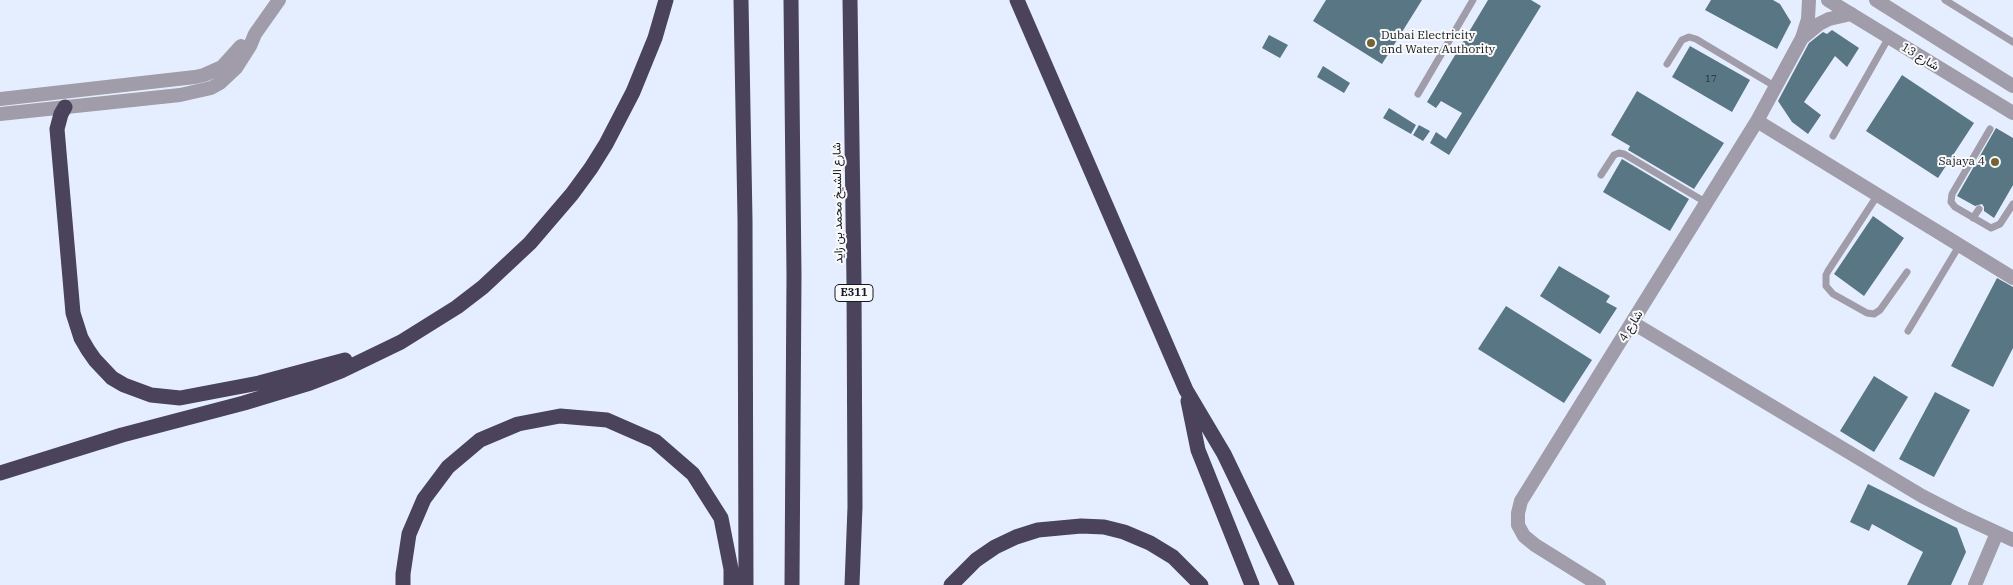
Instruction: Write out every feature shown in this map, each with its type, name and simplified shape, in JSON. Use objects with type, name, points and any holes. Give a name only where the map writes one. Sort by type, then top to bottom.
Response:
[{"type":"highway","points":[[0,473],[122,435],[277,394],[310,383],[371,357],[430,325],[463,302],[508,265],[552,219],[591,168],[620,118],[645,65],[666,0]]},
{"type":"highway","points":[[741,0],[745,209],[746,585]]},
{"type":"highway","points":[[791,0],[794,275],[792,585]]},
{"type":"highway","name":"شارع الشيخ محمد بن زايد","points":[[850,0],[855,507],[852,585]]},
{"type":"highway","points":[[1017,0],[1186,390],[1224,454],[1287,585]]},
{"type":"highway","points":[[65,107],[58,121],[57,129],[73,313],[81,338],[94,360],[112,378],[124,385],[151,395],[180,398],[259,384],[340,361],[371,357]]},
{"type":"highway","points":[[1186,390],[1198,450],[1252,585]]},
{"type":"highway","points":[[404,585],[403,574],[409,534],[424,499],[448,467],[480,440],[518,424],[560,416],[607,420],[655,441],[693,474],[721,518],[731,569],[731,585]]},
{"type":"highway","points":[[951,585],[976,560],[995,547],[1016,537],[1038,530],[1081,526],[1104,527],[1124,532],[1150,543],[1173,557],[1201,585]]},
{"type":"street","points":[[0,100],[187,79],[204,75],[229,61],[255,34],[279,0]]},
{"type":"street","name":"شارع 4","points":[[1599,585],[1535,545],[1524,536],[1518,525],[1518,513],[1527,491],[1757,121],[1802,38],[1808,18],[1809,0]]},
{"type":"street","name":"شارع 13","points":[[1828,0],[2013,112]]},
{"type":"street","name":"شارع 13","points":[[1876,0],[2013,86]]},
{"type":"street","name":"شارع 4","points":[[1802,38],[1814,28],[1829,20],[1851,14]]},
{"type":"street","points":[[0,114],[180,95],[211,88],[220,83],[236,68],[255,34]]},
{"type":"street","points":[[1757,121],[2013,278]]},
{"type":"street","points":[[1633,323],[1922,496],[2013,540]]},
{"type":"street","points":[[1975,585],[1997,533]]},
{"type":"lane","points":[[1418,94],[1473,0]]},
{"type":"lane","points":[[1945,0],[2013,42]]},
{"type":"lane","points":[[1666,64],[1682,40],[1688,38],[1696,39],[1776,87]]},
{"type":"lane","points":[[1833,136],[1889,38]]},
{"type":"lane","points":[[1990,129],[1951,197],[1953,205],[1988,227],[1997,226],[2013,204]]},
{"type":"lane","points":[[1601,175],[1614,156],[1619,153],[1624,154],[1707,203]]},
{"type":"lane","points":[[1877,196],[1828,271],[1826,286],[1833,294],[1867,313],[1874,314],[1880,310],[1906,272]]},
{"type":"lane","points":[[1973,218],[1979,209]]},
{"type":"lane","points":[[1908,331],[1959,246]]},
{"type":"building","name":"Dubai Electricity and Water Authority","points":[[1326,0],[1422,0],[1382,64],[1313,21]]},
{"type":"building","points":[[1488,0],[1531,0],[1541,6],[1449,155],[1430,143],[1436,132],[1446,139],[1462,113],[1441,101],[1436,108],[1427,102]]},
{"type":"building","points":[[1711,0],[1773,0],[1780,4],[1791,22],[1777,49],[1705,10]]},
{"type":"building","points":[[1832,30],[1859,48],[1847,67],[1835,56],[1804,102],[1821,115],[1808,134],[1792,122],[1778,101],[1809,43],[1823,32],[1827,34]]},
{"type":"building","points":[[1269,35],[1288,45],[1280,58],[1262,48]]},
{"type":"building","points":[[1690,46],[1750,80],[1732,112],[1672,77]]},
{"type":"building","points":[[1323,66],[1350,83],[1344,93],[1317,77]]},
{"type":"building","points":[[1902,75],[1974,123],[1938,178],[1866,131]]},
{"type":"building","points":[[1637,91],[1724,143],[1694,189],[1628,150],[1630,146],[1611,135]]},
{"type":"building","points":[[1389,108],[1416,125],[1411,134],[1383,118]]},
{"type":"building","points":[[1419,125],[1430,131],[1423,141],[1413,135]]},
{"type":"building","name":"Sajaya 4","points":[[1996,128],[2013,138],[2013,185],[1994,218],[1984,211],[1982,204],[1975,206],[1957,196]]},
{"type":"building","points":[[1622,159],[1689,199],[1670,231],[1603,192]]},
{"type":"building","points":[[1873,216],[1904,238],[1864,296],[1834,274]]},
{"type":"building","points":[[1559,266],[1610,296],[1606,302],[1617,308],[1600,334],[1540,296]]},
{"type":"building","points":[[1997,278],[2013,287],[2013,348],[1993,387],[1951,366]]},
{"type":"building","points":[[1506,306],[1592,360],[1564,403],[1478,349]]},
{"type":"building","points":[[1874,376],[1908,397],[1874,452],[1840,431]]},
{"type":"building","points":[[1935,392],[1970,410],[1934,477],[1899,459]]},
{"type":"building","points":[[1868,484],[1957,528],[1966,552],[1951,585],[1907,585],[1923,552],[1872,524],[1869,531],[1850,522]]},
{"type":"place","name":"Dubai Electricity and Water Authority","points":[[1371,43]]},
{"type":"place","name":"Sajaya 4","points":[[1995,162]]}]
